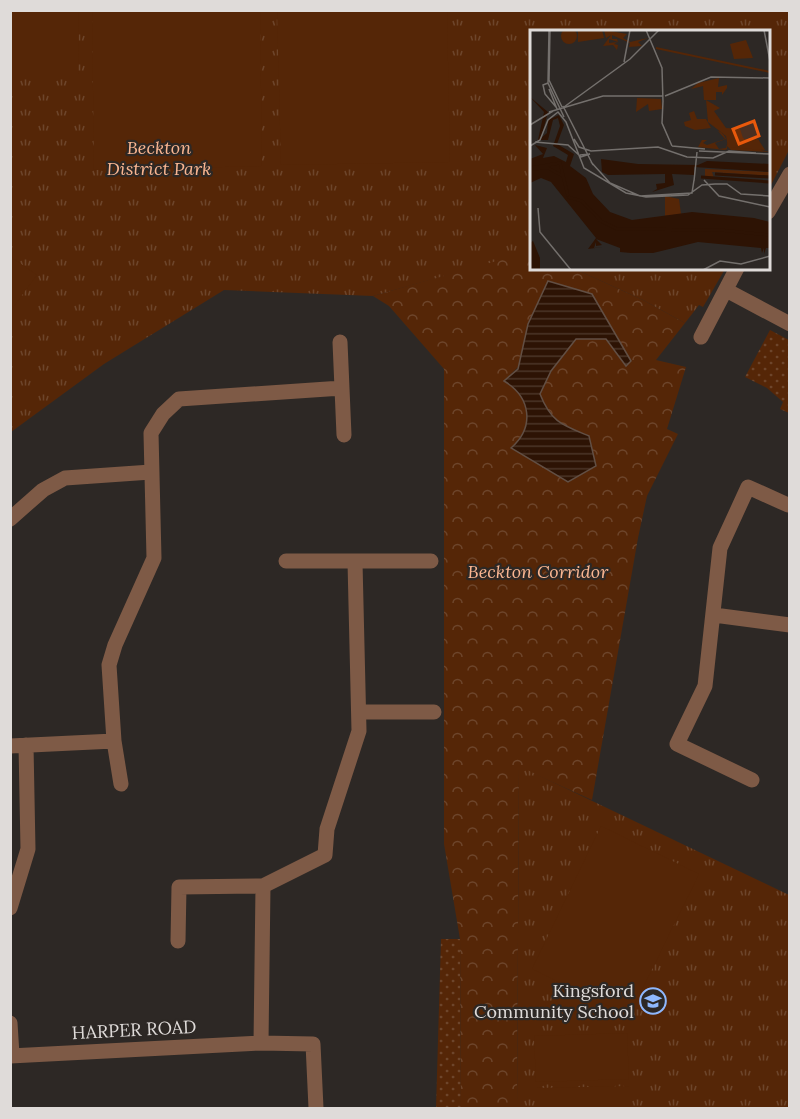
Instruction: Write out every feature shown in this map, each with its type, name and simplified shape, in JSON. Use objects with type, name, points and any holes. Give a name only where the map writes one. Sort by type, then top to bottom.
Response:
[{"type":"street","points":[[770,208],[789,174]]},
{"type":"street","points":[[701,337],[736,270]]},
{"type":"street","points":[[726,290],[789,324]]},
{"type":"street","points":[[340,342],[344,435]]},
{"type":"street","points":[[121,784],[114,741],[110,665],[115,645],[154,558],[151,433],[163,414],[179,399],[342,388]]},
{"type":"street","points":[[10,519],[43,490],[65,478],[151,472]]},
{"type":"street","points":[[752,780],[677,744],[705,686],[720,548],[748,487],[788,505]]},
{"type":"street","points":[[286,561],[431,561]]},
{"type":"street","points":[[178,941],[179,888],[263,886],[325,855],[327,829],[359,731],[355,562]]},
{"type":"street","points":[[714,615],[789,626]]},
{"type":"street","points":[[359,712],[434,712]]},
{"type":"street","points":[[10,746],[114,741]]},
{"type":"street","points":[[10,908],[28,849],[26,746]]},
{"type":"street","points":[[261,1043],[263,886]]},
{"type":"street","points":[[10,1023],[11,1056]]},
{"type":"street","name":"HARPER ROAD","points":[[11,1056],[261,1043],[313,1044],[316,1108]]},
{"type":"green space","points":[[10,11],[79,11],[78,74],[11,74]]},
{"type":"green space","name":"Beckton District Park","points":[[11,11],[789,11],[789,150],[770,187],[770,30],[530,30],[530,254],[525,253],[373,296],[224,290],[104,364],[11,432]]},
{"type":"green space","points":[[92,11],[260,11],[262,166],[94,170]]},
{"type":"green space","points":[[277,11],[447,11],[450,162],[281,165]]},
{"type":"green space","name":"Beckton Corridor","points":[[525,252],[530,254],[530,270],[577,270],[643,300],[685,323],[656,360],[686,367],[667,429],[678,434],[647,496],[592,800],[519,767],[517,1108],[461,1108],[460,939],[444,844],[444,369],[389,306],[373,296]],"holes":[[[592,294],[626,365],[606,339],[576,339],[551,371],[540,394],[553,417],[589,436],[511,448],[524,430],[527,413],[521,396],[504,381]]]},
{"type":"green space","points":[[11,257],[37,275],[11,310]]},
{"type":"green space","points":[[577,270],[724,270],[703,307],[699,305],[685,323],[643,300]]},
{"type":"green space","points":[[770,330],[789,340],[789,413],[780,409],[783,402],[767,388],[745,377]]},
{"type":"green space","name":"Kingsford Community School","points":[[519,766],[789,895],[789,1108],[517,1108]]},
{"type":"green space","points":[[601,826],[699,874],[629,1016],[532,969]]},
{"type":"green space","points":[[441,939],[460,939],[461,1108],[436,1108]]},
{"type":"green space","points":[[627,1033],[629,1079],[536,1082],[534,1036]]},
{"type":"green space","points":[[629,1086],[629,1108],[536,1108],[536,1088]]},
{"type":"shaded area","points":[[548,281],[592,294],[631,361],[626,366],[606,339],[576,339],[551,371],[540,394],[544,403],[558,421],[589,436],[596,466],[568,482],[511,448],[524,431],[527,413],[520,395],[504,381],[518,369],[528,324]]},
{"type":"place","name":"Kingsford Community School","points":[[653,1001]]}]
